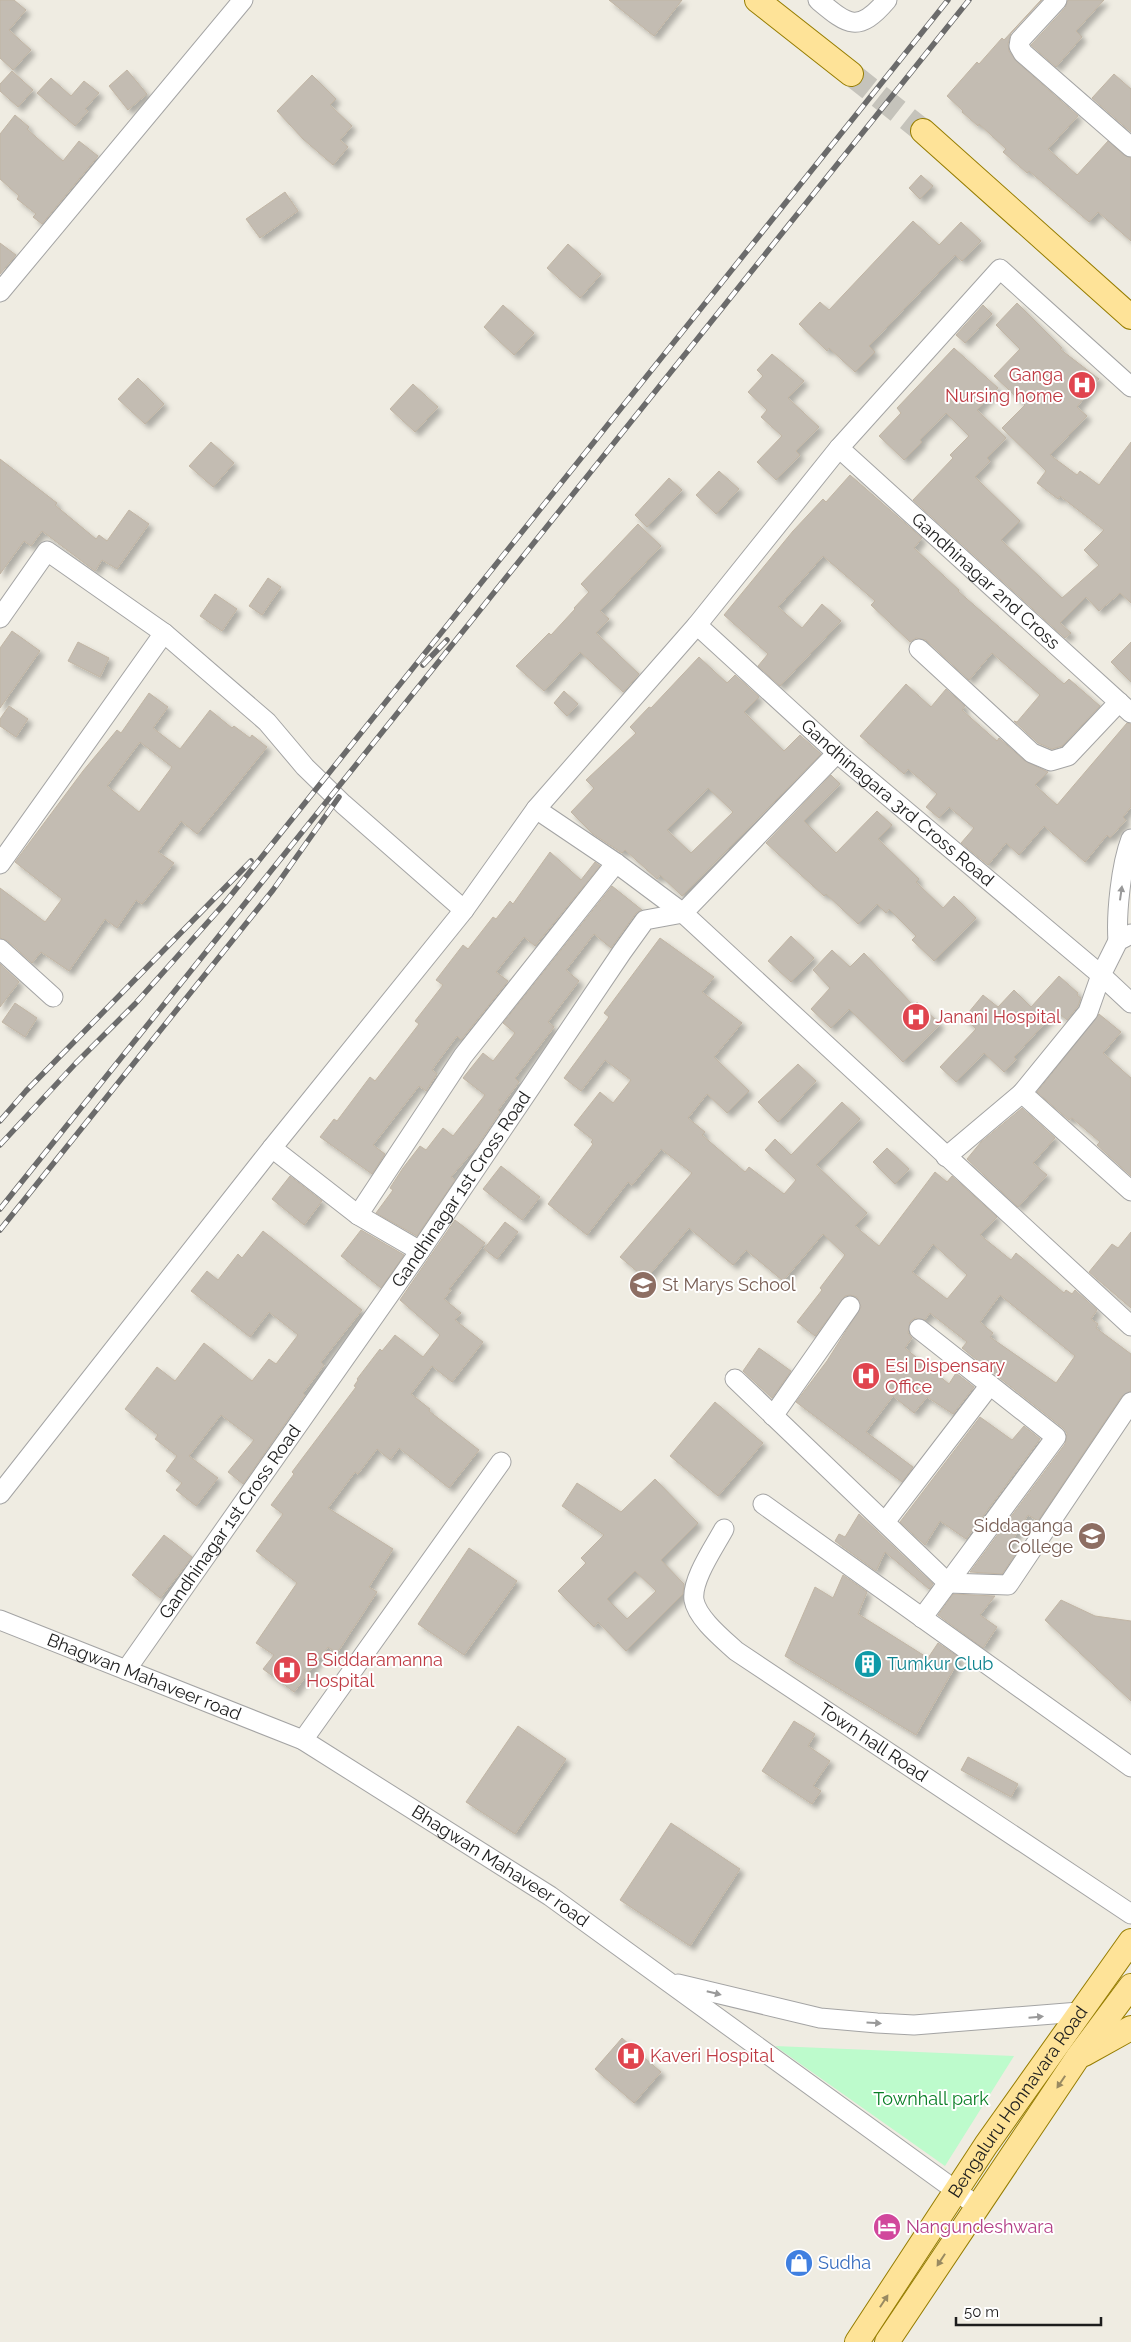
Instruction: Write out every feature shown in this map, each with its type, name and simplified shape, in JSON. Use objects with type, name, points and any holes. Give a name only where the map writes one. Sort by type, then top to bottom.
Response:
[{"type":"main road","points":[[757,0],[851,74]]},
{"type":"main road","points":[[923,131],[1131,317]]},
{"type":"main road","name":"Bengaluru Honnavara Road","points":[[857,2342],[956,2192],[1079,2012],[1124,1967],[1131,1941]]},
{"type":"main road","name":"Bengaluru Honnavara Road","points":[[887,2342],[976,2206],[1078,2057],[1131,1986]]},
{"type":"main road","points":[[1078,2057],[1131,2028]]},
{"type":"street","points":[[0,292],[243,0]]},
{"type":"street","points":[[818,0],[842,20],[858,23],[874,15],[887,0]]},
{"type":"street","points":[[1057,0],[1020,40],[1019,46],[1023,53],[1131,147]]},
{"type":"street","points":[[0,1494],[272,1148],[464,910],[536,810],[697,625],[839,448],[1000,269],[1131,387]]},
{"type":"street","name":"Gandhinagar 2nd Cross","points":[[839,448],[1125,708]]},
{"type":"street","points":[[0,618],[47,551],[164,633],[267,722],[305,767],[343,804],[464,910]]},
{"type":"street","name":"Gandhinagara 3rd Cross Road","points":[[697,625],[838,753],[1100,974],[1131,1003]]},
{"type":"street","points":[[0,864],[164,633]]},
{"type":"street","points":[[920,649],[1032,754],[1051,761],[1068,756],[1125,708]]},
{"type":"street","points":[[683,913],[838,753]]},
{"type":"street","points":[[536,810],[616,863],[683,913],[1131,1326]]},
{"type":"street","points":[[946,1157],[1022,1093],[1088,1012],[1100,974],[1125,938],[1117,929],[1120,898],[1131,839]]},
{"type":"street","points":[[358,1215],[463,1056],[616,863]]},
{"type":"street","name":"Gandhinagar 1st Cross Road","points":[[126,1670],[420,1251],[645,920],[683,913]]},
{"type":"street","points":[[0,950],[53,997]]},
{"type":"street","points":[[1022,1093],[1131,1191]]},
{"type":"street","points":[[272,1148],[358,1215],[420,1251]]},
{"type":"street","points":[[773,1416],[850,1306]]},
{"type":"street","points":[[919,1329],[1056,1437],[922,1618]]},
{"type":"street","points":[[735,1379],[948,1583],[1008,1586],[1131,1402]]},
{"type":"street","points":[[885,1522],[990,1386]]},
{"type":"street","points":[[303,1740],[501,1462]]},
{"type":"street","points":[[763,1504],[1131,1767]]},
{"type":"street","name":"Town hall Road","points":[[724,1529],[698,1578],[694,1600],[704,1620],[736,1651],[1131,1914]]},
{"type":"street","name":"Bhagwan Mahaveer road","points":[[0,1620],[303,1740],[550,1896],[976,2206]]},
{"type":"street","points":[[667,1981],[762,2006],[820,2018],[876,2023],[914,2025],[1079,2012]]},
{"type":"green space","name":"Townhall park","points":[[775,2046],[1014,2056],[945,2166]]},
{"type":"building","points":[[0,0],[14,0],[26,10],[9,30],[31,50],[13,70],[0,58]]},
{"type":"building","points":[[609,0],[682,0],[654,36]]},
{"type":"building","points":[[1041,0],[1011,33],[1008,44],[1009,51],[1016,61],[1078,116],[1048,149],[1077,175],[1108,141],[1124,155],[1131,158],[1131,241],[1098,212],[1089,222],[1029,171],[1027,173],[1003,152],[1006,149],[979,124],[978,126],[962,112],[947,96],[977,62],[979,64],[1002,38],[1004,40]]},
{"type":"building","points":[[1068,0],[1104,0],[1076,31],[1082,37],[1056,67],[1031,45],[1065,8]]},
{"type":"building","points":[[127,70],[147,94],[128,110],[109,86]]},
{"type":"building","points":[[12,71],[33,90],[18,107],[0,91],[0,84]]},
{"type":"building","points":[[1114,74],[1131,89],[1131,132],[1092,98]]},
{"type":"building","points":[[312,75],[336,99],[330,105],[352,126],[340,140],[348,147],[333,165],[303,139],[277,111]]},
{"type":"building","points":[[51,78],[71,96],[84,81],[99,93],[85,109],[88,111],[75,126],[37,93]]},
{"type":"building","points":[[15,115],[29,127],[27,129],[63,161],[79,141],[98,156],[42,224],[33,217],[36,214],[17,199],[19,196],[0,179],[0,134]]},
{"type":"building","points":[[921,175],[933,186],[920,199],[909,188]]},
{"type":"building","points":[[285,192],[298,211],[260,238],[246,219]]},
{"type":"building","points":[[913,221],[939,245],[961,222],[981,241],[962,261],[955,255],[869,346],[875,352],[855,372],[829,348],[827,351],[799,324],[820,302],[829,310]]},
{"type":"building","points":[[0,243],[16,255],[0,274]]},
{"type":"building","points":[[568,244],[601,274],[580,298],[547,268]]},
{"type":"building","points":[[1017,303],[1062,348],[1060,349],[1099,379],[1077,407],[1087,416],[1050,455],[1077,475],[1080,471],[1099,485],[1131,442],[1131,603],[1120,593],[1099,611],[1086,597],[1060,623],[1071,633],[1065,638],[913,500],[953,458],[950,455],[969,436],[946,413],[904,460],[879,436],[901,413],[897,408],[954,348],[998,388],[977,410],[1006,438],[987,458],[990,461],[975,477],[1020,521],[1001,540],[1062,598],[1099,565],[1084,550],[1104,530],[1060,496],[1058,499],[1037,483],[1046,471],[1002,428],[1025,405],[994,376],[1020,349],[996,325]]},
{"type":"building","points":[[503,305],[534,333],[514,355],[484,327]]},
{"type":"building","points":[[983,305],[992,314],[965,343],[956,335]]},
{"type":"building","points":[[772,354],[804,381],[788,398],[819,427],[796,451],[800,455],[776,480],[757,462],[782,436],[761,417],[767,410],[748,392],[763,376],[757,370]]},
{"type":"building","points":[[138,378],[164,404],[145,424],[118,399]]},
{"type":"building","points":[[413,384],[438,407],[415,432],[390,409]]},
{"type":"building","points":[[211,442],[234,463],[213,487],[189,466]]},
{"type":"building","points":[[0,459],[57,503],[55,505],[96,539],[99,535],[107,541],[129,510],[149,524],[117,569],[102,560],[95,571],[42,531],[31,546],[24,541],[0,574]]},
{"type":"building","points":[[719,471],[739,489],[716,514],[696,495]]},
{"type":"building","points":[[850,475],[922,538],[914,548],[958,591],[1064,684],[1069,679],[1100,706],[1062,746],[1052,749],[1038,743],[1014,721],[1017,722],[1040,695],[992,653],[969,680],[926,640],[916,638],[910,642],[871,605],[875,601],[823,556],[778,607],[802,628],[822,604],[841,621],[780,686],[758,666],[768,654],[724,615],[793,531],[823,499],[826,502]]},
{"type":"building","points":[[669,478],[682,490],[647,527],[635,515]]},
{"type":"building","points":[[638,524],[661,546],[600,611],[609,619],[596,633],[639,674],[623,692],[580,652],[544,691],[516,666],[549,633],[551,635],[575,609],[589,592],[581,584]]},
{"type":"building","points":[[268,578],[281,587],[262,615],[249,606]]},
{"type":"building","points":[[215,594],[237,609],[222,631],[200,616]]},
{"type":"building","points":[[12,631],[40,651],[0,708],[0,648]]},
{"type":"building","points":[[78,642],[109,658],[100,677],[68,661]]},
{"type":"building","points":[[1131,642],[1131,682],[1111,662]]},
{"type":"building","points":[[699,657],[727,683],[735,675],[759,697],[744,712],[784,751],[800,735],[821,754],[682,896],[660,875],[657,879],[625,850],[622,853],[593,834],[571,812],[594,788],[586,780],[636,733],[630,727],[649,707],[651,708]],"holes":[[[708,788],[733,812],[691,853],[667,830]]]},
{"type":"building","points":[[906,684],[931,707],[946,689],[965,706],[962,710],[997,741],[999,738],[1025,761],[1048,772],[1035,785],[1057,805],[1127,723],[1131,724],[1131,807],[1123,817],[1126,820],[1110,838],[1107,835],[1085,862],[1044,826],[1019,855],[1006,843],[988,865],[961,843],[974,828],[949,807],[939,818],[926,807],[937,794],[908,769],[904,774],[860,736]]},
{"type":"building","points":[[564,691],[578,704],[567,716],[554,703]]},
{"type":"building","points":[[149,693],[168,707],[153,728],[180,749],[210,710],[232,728],[234,726],[250,738],[252,735],[267,747],[197,834],[181,821],[158,852],[174,863],[142,904],[136,900],[117,928],[105,919],[69,971],[41,952],[32,963],[8,941],[0,938],[0,888],[45,922],[62,899],[15,862],[83,771],[117,730],[121,733]],"holes":[[[140,742],[172,767],[139,812],[107,786]]]},
{"type":"building","points":[[9,706],[28,719],[16,737],[0,726],[0,719]]},
{"type":"building","points":[[831,775],[840,784],[804,821],[836,853],[877,811],[892,825],[878,839],[919,879],[916,882],[943,908],[954,896],[976,918],[934,961],[912,940],[916,936],[889,909],[886,913],[877,904],[858,924],[766,843]]},
{"type":"building","points":[[550,852],[581,880],[595,862],[600,866],[535,946],[524,937],[496,972],[508,981],[461,1040],[457,1036],[436,1064],[432,1070],[437,1074],[426,1091],[419,1086],[373,1145],[385,1154],[372,1174],[320,1137],[334,1119],[337,1121],[370,1077],[375,1081],[419,1024],[415,1021],[443,985],[436,980],[463,945],[468,949],[493,917],[496,919],[510,901],[513,904]]},
{"type":"building","points":[[612,886],[642,910],[636,913],[611,948],[594,934],[566,970],[579,981],[548,1022],[554,1027],[515,1078],[519,1082],[498,1110],[500,1112],[478,1145],[451,1177],[455,1180],[417,1236],[376,1213],[393,1190],[390,1188],[403,1168],[420,1146],[426,1150],[443,1128],[453,1136],[485,1095],[463,1078],[483,1053],[493,1061],[515,1033],[503,1023]]},
{"type":"building","points":[[791,936],[814,958],[791,982],[768,961]]},
{"type":"building","points":[[660,938],[714,977],[702,992],[742,1023],[714,1057],[749,1091],[727,1113],[707,1094],[688,1118],[705,1132],[702,1135],[745,1172],[749,1167],[784,1194],[796,1180],[765,1150],[775,1139],[791,1155],[842,1102],[860,1119],[816,1165],[867,1213],[855,1226],[879,1246],[935,1172],[947,1182],[952,1176],[997,1217],[980,1235],[1011,1260],[1016,1253],[1064,1293],[1066,1290],[1072,1294],[1075,1290],[1097,1310],[1091,1319],[1098,1324],[1096,1328],[1131,1354],[1131,1391],[1122,1396],[1038,1521],[1028,1515],[1007,1549],[1015,1555],[1002,1574],[970,1572],[1065,1444],[1067,1433],[962,1348],[967,1342],[930,1313],[925,1320],[915,1318],[910,1322],[908,1333],[912,1338],[905,1348],[949,1384],[956,1373],[974,1387],[953,1414],[927,1397],[914,1413],[893,1396],[866,1432],[913,1467],[902,1482],[796,1402],[827,1361],[861,1307],[857,1297],[845,1296],[815,1336],[797,1322],[822,1290],[820,1288],[845,1255],[823,1234],[783,1281],[746,1250],[733,1265],[689,1228],[646,1279],[620,1257],[692,1173],[661,1149],[632,1185],[628,1182],[587,1235],[548,1204],[593,1144],[591,1142],[593,1140],[574,1125],[600,1092],[613,1103],[631,1080],[605,1060],[581,1091],[564,1078],[609,1017],[604,1013]],"holes":[[[933,1244],[967,1275],[947,1299],[912,1272]],[[1000,1295],[1075,1356],[1056,1383],[990,1337],[993,1333],[980,1322]]]},
{"type":"building","points":[[832,950],[850,967],[864,953],[914,1006],[917,1002],[940,1024],[903,1062],[849,1009],[831,1028],[811,1009],[830,988],[813,970]]},
{"type":"building","points":[[0,964],[19,982],[0,1007]]},
{"type":"building","points":[[1059,976],[1078,993],[1077,995],[1081,998],[1078,1006],[1067,1020],[1056,1011],[1014,1057],[1016,1059],[1004,1072],[984,1053],[956,1082],[940,1067],[976,1029],[964,1018],[983,995],[998,1007],[1014,990],[1031,1007]]},
{"type":"building","points":[[15,1003],[37,1018],[25,1037],[2,1022]]},
{"type":"building","points":[[1099,1014],[1121,1032],[1103,1053],[1131,1078],[1131,1176],[1097,1145],[1100,1142],[1072,1118],[1069,1120],[1037,1092]]},
{"type":"building","points":[[798,1064],[816,1081],[778,1122],[758,1102]]},
{"type":"building","points":[[1022,1108],[1055,1138],[1033,1163],[1047,1175],[1018,1207],[967,1159],[981,1142]]},
{"type":"building","points":[[887,1148],[909,1169],[895,1184],[873,1162]]},
{"type":"building","points":[[501,1166],[540,1197],[522,1220],[483,1189]]},
{"type":"building","points":[[290,1176],[322,1201],[304,1225],[272,1199]]},
{"type":"building","points":[[455,1220],[485,1243],[449,1289],[451,1290],[444,1299],[461,1313],[455,1320],[483,1342],[452,1382],[432,1366],[411,1394],[430,1409],[429,1411],[479,1450],[449,1488],[399,1448],[390,1460],[377,1449],[358,1474],[355,1472],[328,1508],[393,1549],[369,1587],[377,1592],[337,1653],[328,1647],[294,1692],[263,1669],[274,1655],[256,1643],[297,1583],[256,1551],[283,1514],[271,1505],[294,1474],[292,1472],[356,1387],[354,1386],[357,1379],[380,1349],[382,1351],[395,1335],[423,1357],[440,1335],[400,1300]]},
{"type":"building","points":[[505,1222],[518,1232],[497,1259],[484,1249]]},
{"type":"building","points":[[361,1230],[404,1255],[381,1288],[341,1256]]},
{"type":"building","points":[[263,1231],[362,1310],[321,1362],[324,1365],[303,1393],[305,1395],[243,1484],[228,1472],[254,1440],[221,1415],[189,1456],[218,1478],[196,1506],[176,1490],[182,1483],[166,1471],[177,1456],[155,1439],[158,1435],[125,1409],[157,1367],[175,1381],[204,1343],[252,1381],[269,1359],[276,1364],[298,1335],[269,1312],[250,1337],[191,1291],[207,1271],[218,1280],[238,1254],[242,1258]]},
{"type":"building","points":[[1131,1232],[1131,1308],[1089,1272],[1112,1244],[1118,1248]]},
{"type":"building","points":[[759,1348],[791,1371],[772,1398],[743,1371]]},
{"type":"building","points":[[715,1402],[763,1443],[718,1496],[670,1456]]},
{"type":"building","points":[[980,1417],[1012,1440],[1024,1426],[1040,1439],[966,1539],[940,1521],[925,1545],[900,1522]]},
{"type":"building","points":[[655,1479],[698,1523],[661,1560],[684,1584],[683,1594],[626,1651],[598,1622],[594,1627],[558,1591],[586,1563],[581,1558],[604,1535],[562,1506],[577,1483],[621,1512]],"holes":[[[635,1571],[656,1591],[627,1619],[607,1599]]]},
{"type":"building","points":[[859,1514],[933,1584],[929,1589],[885,1552],[876,1571],[835,1541],[839,1534],[845,1537]]},
{"type":"building","points":[[164,1535],[192,1557],[160,1598],[132,1575]]},
{"type":"building","points":[[469,1548],[517,1581],[464,1655],[418,1624]]},
{"type":"building","name":"Tumkur Club","points":[[843,1575],[867,1592],[858,1614],[928,1658],[938,1643],[960,1658],[916,1735],[785,1656],[815,1587],[833,1598]]},
{"type":"building","points":[[953,1594],[995,1596],[980,1615],[997,1627],[983,1648],[938,1615]]},
{"type":"building","points":[[1061,1600],[1095,1616],[1131,1621],[1131,1701],[1045,1620]]},
{"type":"building","points":[[794,1721],[815,1734],[808,1746],[830,1761],[813,1786],[821,1791],[812,1804],[762,1771]]},
{"type":"building","points":[[518,1726],[566,1759],[515,1834],[466,1802]]},
{"type":"building","points":[[968,1757],[1018,1784],[1011,1797],[961,1770]]},
{"type":"building","points":[[671,1823],[740,1869],[690,1946],[620,1900]]},
{"type":"building","points":[[622,2038],[661,2072],[634,2103],[595,2069]]},
{"type":"tunnel","points":[[851,74],[923,131]]},
{"type":"railway","points":[[0,1145],[76,1063],[135,1004],[224,904],[948,0]]},
{"type":"railway","points":[[0,1209],[969,0]]},
{"type":"railway","points":[[423,665],[447,640]]},
{"type":"railway","points":[[0,1230],[273,890],[339,797]]},
{"type":"railway","points":[[0,1121],[26,1091],[251,861]]},
{"type":"place","name":"Ganga Nursing home","points":[[1082,385]]},
{"type":"place","name":"Janani Hospital","points":[[916,1017]]},
{"type":"place","name":"St Marys School","points":[[643,1285]]},
{"type":"place","name":"Esi Dispensary Office","points":[[866,1376]]},
{"type":"place","name":"Siddaganga College","points":[[1092,1536]]},
{"type":"place","name":"Tumkur Club","points":[[868,1664]]},
{"type":"place","name":"B Siddaramanna Hospital","points":[[287,1670]]},
{"type":"place","name":"Kaveri Hospital","points":[[631,2056]]},
{"type":"place","name":"Nangundeshwara","points":[[887,2227]]},
{"type":"place","name":"Sudha","points":[[799,2263]]}]
